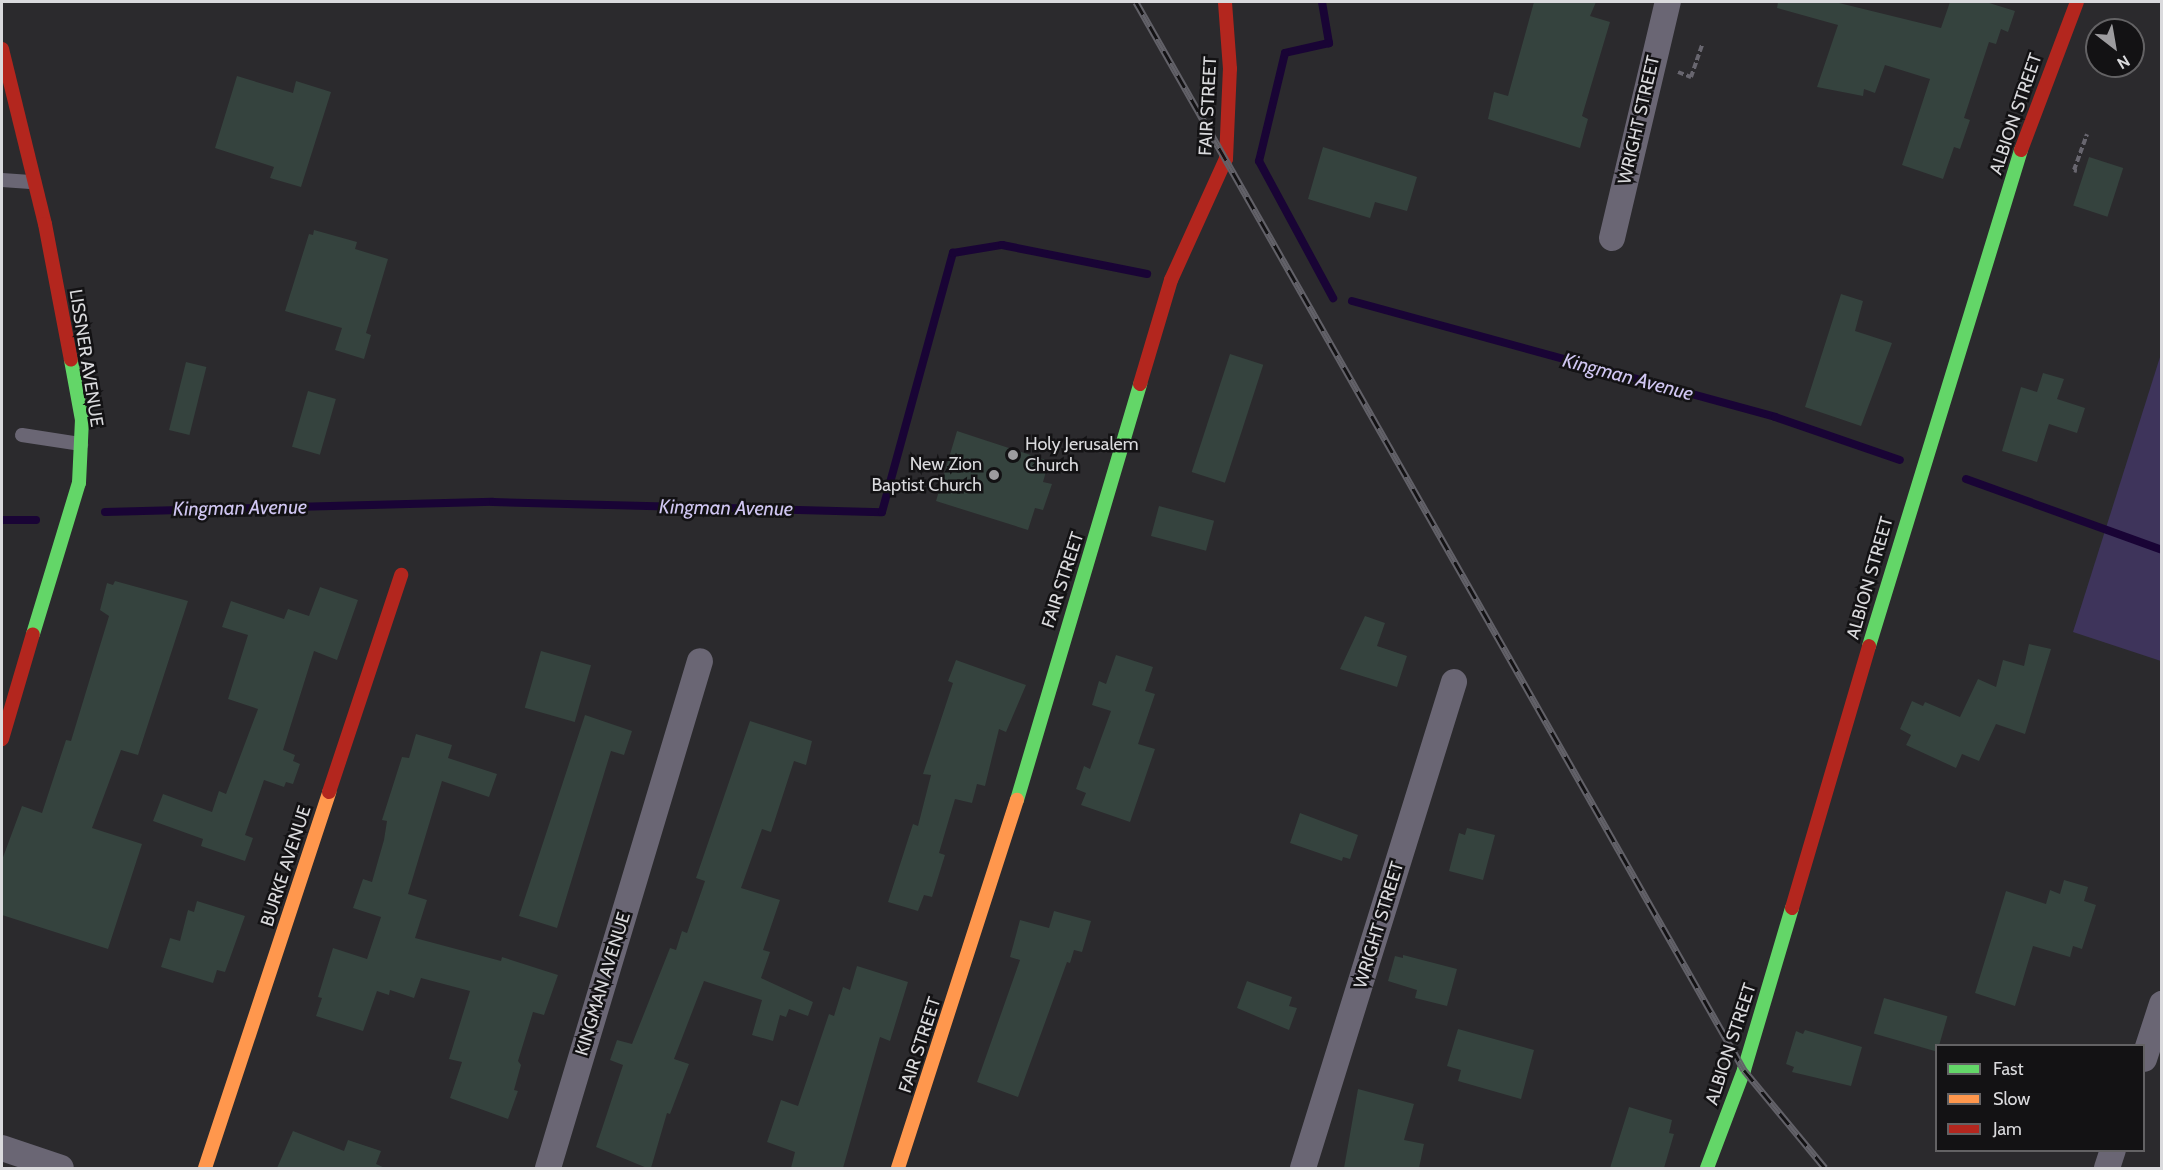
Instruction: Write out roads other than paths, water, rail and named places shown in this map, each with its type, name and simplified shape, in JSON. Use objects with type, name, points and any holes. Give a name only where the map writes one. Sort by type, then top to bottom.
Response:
[{"type":"street","name":"FAIR STREET","points":[[898,1168],[993,876],[1171,280],[1226,159],[1230,69],[1225,2]]},
{"type":"street","name":"WRIGHT STREET","points":[[1612,238],[1668,2]]},
{"type":"street","name":"ALBION STREET","points":[[1707,1168],[1744,1070],[1905,525],[2031,118],[2077,2]]},
{"type":"street","name":"LISSNER AVENUE","points":[[2,48],[34,182],[82,420],[80,483],[2,739]]},
{"type":"street","name":"BURKE AVENUE","points":[[205,1168],[401,575]]},
{"type":"street","name":"KINGMAN AVENUE","points":[[548,1168],[700,661]]},
{"type":"street","name":"WRIGHT STREET","points":[[1303,1168],[1454,682]]},
{"type":"street","points":[[2145,1056],[2162,1004]]},
{"type":"street","points":[[2,1148],[61,1168]]},
{"type":"street","points":[[2107,1168],[2112,1152]]},
{"type":"lane","points":[[2,180],[34,182]]},
{"type":"lane","points":[[22,435],[81,444]]},
{"type":"waterway","points":[[1322,2],[1329,43],[1285,53],[1259,161],[1333,298]]},
{"type":"waterway","name":"Kingman Avenue","points":[[105,512],[493,502],[882,512],[953,253],[1002,245],[1147,274]]},
{"type":"waterway","name":"Kingman Avenue","points":[[1352,301],[1775,417],[1900,460]]},
{"type":"waterway","name":"Kingman Avenue","points":[[1966,479],[2162,550]]},
{"type":"waterway","name":"Kingman Avenue","points":[[2,520],[36,520]]},
{"type":"railway","points":[[1136,2],[1744,1070],[1825,1168]]},
{"type":"place","name":"Holy Jerusalem Church","points":[[1013,455]]},
{"type":"place","name":"New Zion Baptist Church","points":[[994,475]]}]
